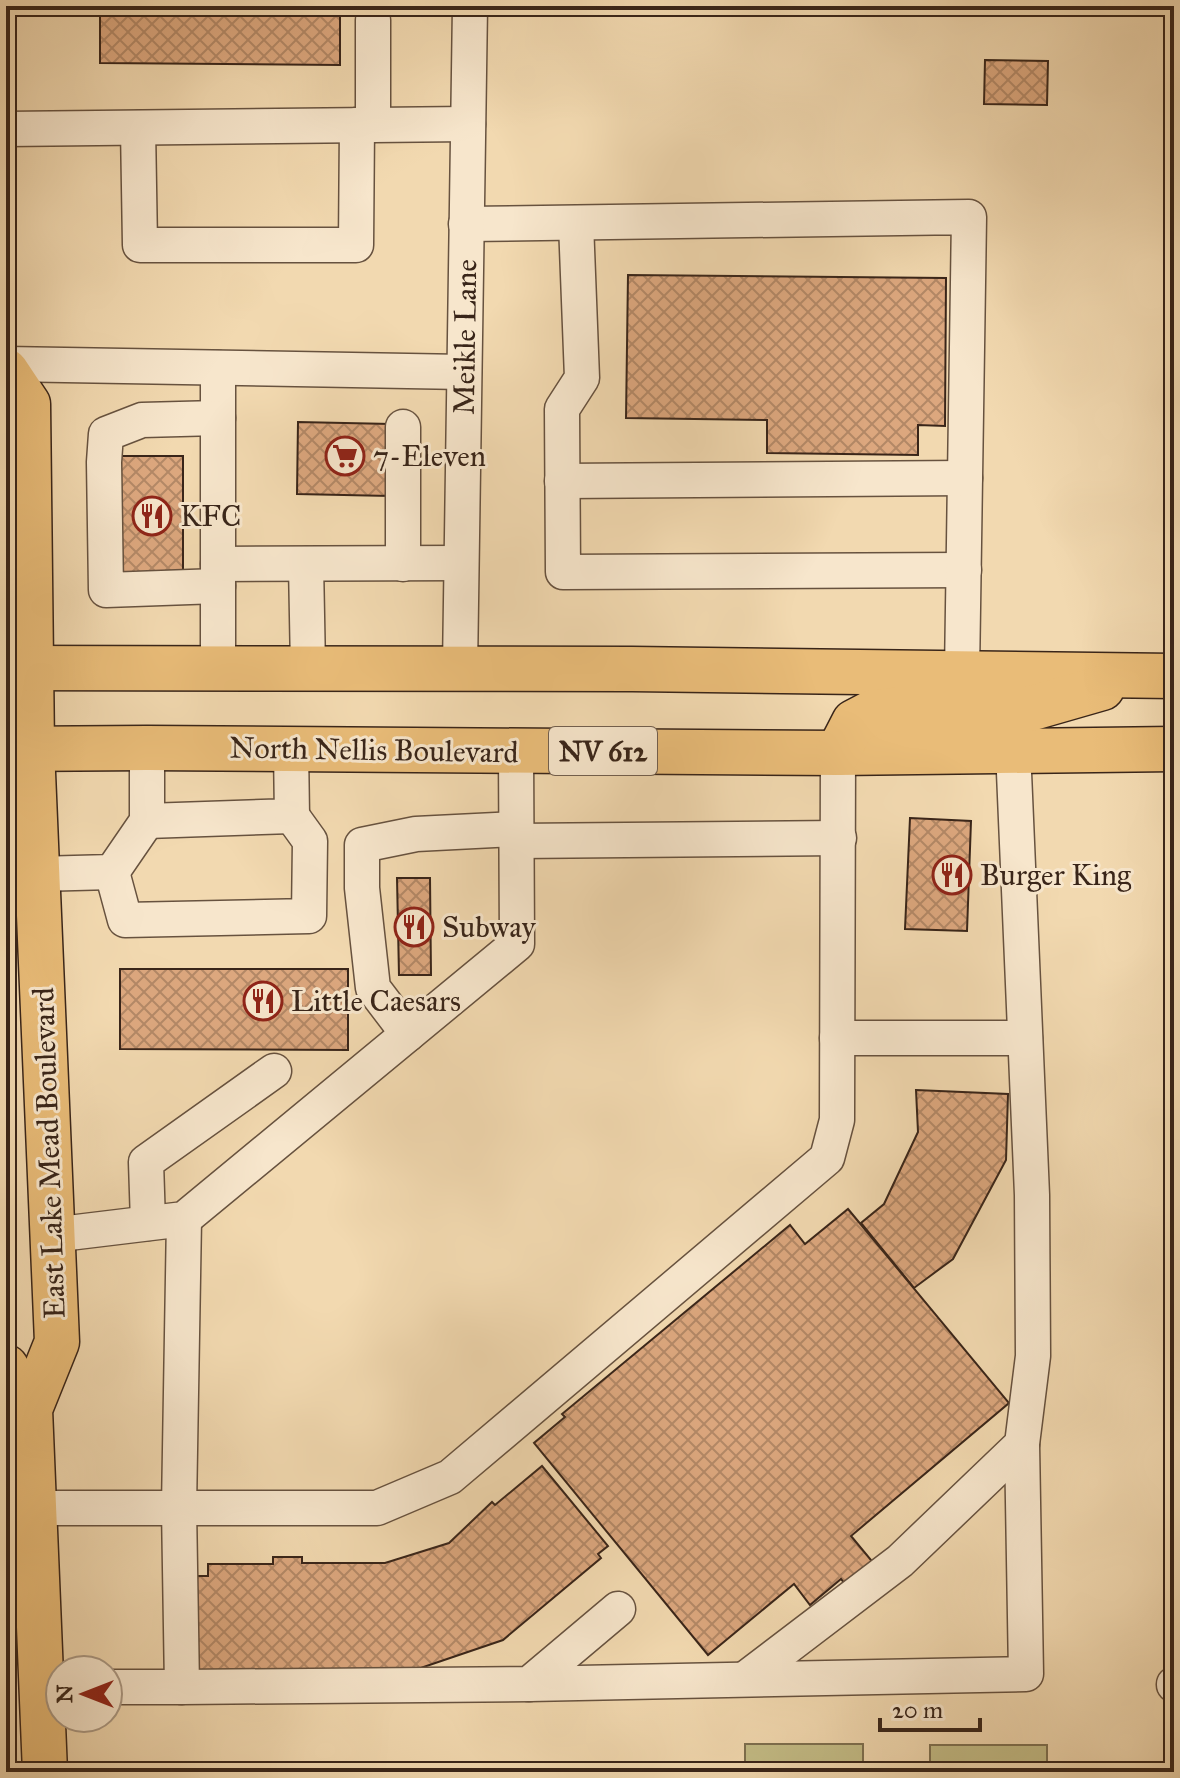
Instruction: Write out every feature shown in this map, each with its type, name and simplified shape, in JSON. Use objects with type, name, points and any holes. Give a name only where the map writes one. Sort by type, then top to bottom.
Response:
[{"type":"main road","name":"East Lake Mead Boulevard","points":[[6,371],[28,404],[18,668],[19,749],[37,874],[57,1342],[30,1409],[25,1490],[47,1654]]},
{"type":"main road","points":[[18,668],[460,668],[1160,676]]},
{"type":"main road","points":[[838,753],[854,722],[873,712],[900,709],[1029,709],[1160,676]]},
{"type":"main road","name":"North Nellis Boulevard","points":[[19,749],[838,753],[1174,749]]},
{"type":"main road","name":"East Lake Mead Boulevard","points":[[6,1367],[30,1409]]},
{"type":"main road","name":"East Lake Mead Boulevard","points":[[45,1772],[48,1734]]},
{"type":"street","name":"Meikle Lane","points":[[460,668],[470,6]]},
{"type":"street","points":[[138,128],[140,245],[356,245],[373,20]]},
{"type":"street","points":[[6,129],[468,124]]},
{"type":"street","points":[[466,224],[969,217],[962,673]]},
{"type":"street","points":[[576,223],[582,378],[562,409],[563,572],[964,570]]},
{"type":"street","points":[[6,364],[464,372]]},
{"type":"street","points":[[218,368],[218,668]]},
{"type":"street","points":[[218,418],[142,420],[106,434],[106,590],[306,564],[461,563]]},
{"type":"street","points":[[403,427],[403,564]]},
{"type":"street","points":[[562,481],[965,478]]},
{"type":"street","points":[[306,564],[308,668]]},
{"type":"street","points":[[147,748],[147,821],[112,872],[125,920],[309,916],[310,841],[292,816],[291,749]]},
{"type":"street","points":[[124,1687],[529,1684],[1026,1674],[1022,1444],[1033,1356],[1032,1195],[1013,749]]},
{"type":"street","points":[[52,1235],[184,1219],[517,944],[516,751]]},
{"type":"street","points":[[25,1490],[179,1508],[377,1508],[450,1477],[827,1158],[837,1120],[838,753]]},
{"type":"street","points":[[147,821],[292,816]]},
{"type":"street","points":[[408,1034],[373,988],[362,888],[362,845],[416,834],[839,838]]},
{"type":"street","points":[[37,874],[112,872]]},
{"type":"street","points":[[837,1038],[1025,1038]]},
{"type":"street","points":[[148,1223],[146,1162],[274,1071]]},
{"type":"street","points":[[182,1687],[179,1508],[184,1219]]},
{"type":"street","points":[[745,1679],[900,1561],[1022,1444]]},
{"type":"street","points":[[529,1684],[618,1609]]},
{"type":"shaded area","points":[[745,1744],[863,1744],[863,1772],[745,1772]]},
{"type":"shaded area","points":[[930,1745],[1047,1745],[1047,1772],[930,1772]]},
{"type":"building","points":[[100,6],[340,6],[340,65],[100,63]]},
{"type":"building","points":[[985,60],[1048,61],[1047,105],[984,104]]},
{"type":"building","points":[[628,275],[946,278],[945,426],[918,425],[918,455],[767,453],[767,420],[626,418]]},
{"type":"building","points":[[298,422],[391,424],[390,496],[297,494]]},
{"type":"building","name":"KFC","points":[[121,456],[183,456],[183,575],[121,575]]},
{"type":"building","points":[[910,818],[971,821],[967,931],[905,929]]},
{"type":"building","name":"Subway","points":[[397,878],[430,878],[431,975],[399,975]]},
{"type":"building","points":[[120,969],[348,969],[348,1050],[120,1049]]},
{"type":"building","points":[[916,1090],[1008,1094],[1006,1160],[953,1259],[914,1288],[861,1223],[884,1204],[918,1132]]},
{"type":"building","points":[[848,1209],[1009,1403],[851,1536],[876,1566],[848,1588],[841,1579],[810,1605],[794,1584],[708,1655],[534,1443],[565,1417],[562,1414],[790,1225],[805,1244]]},
{"type":"building","points":[[542,1466],[608,1546],[598,1554],[601,1558],[503,1640],[403,1674],[193,1674],[193,1576],[208,1576],[208,1564],[273,1564],[273,1557],[302,1557],[302,1563],[385,1563],[449,1543],[492,1502],[495,1505]]},
{"type":"building","points":[[1146,1769],[1147,1772],[1096,1772],[1096,1770]]},
{"type":"place","name":"7-Eleven","points":[[345,456]]},
{"type":"place","name":"KFC","points":[[152,516]]},
{"type":"place","name":"Burger King","points":[[952,875]]},
{"type":"place","name":"Subway","points":[[414,927]]},
{"type":"place","name":"Little Caesars","points":[[263,1001]]}]
